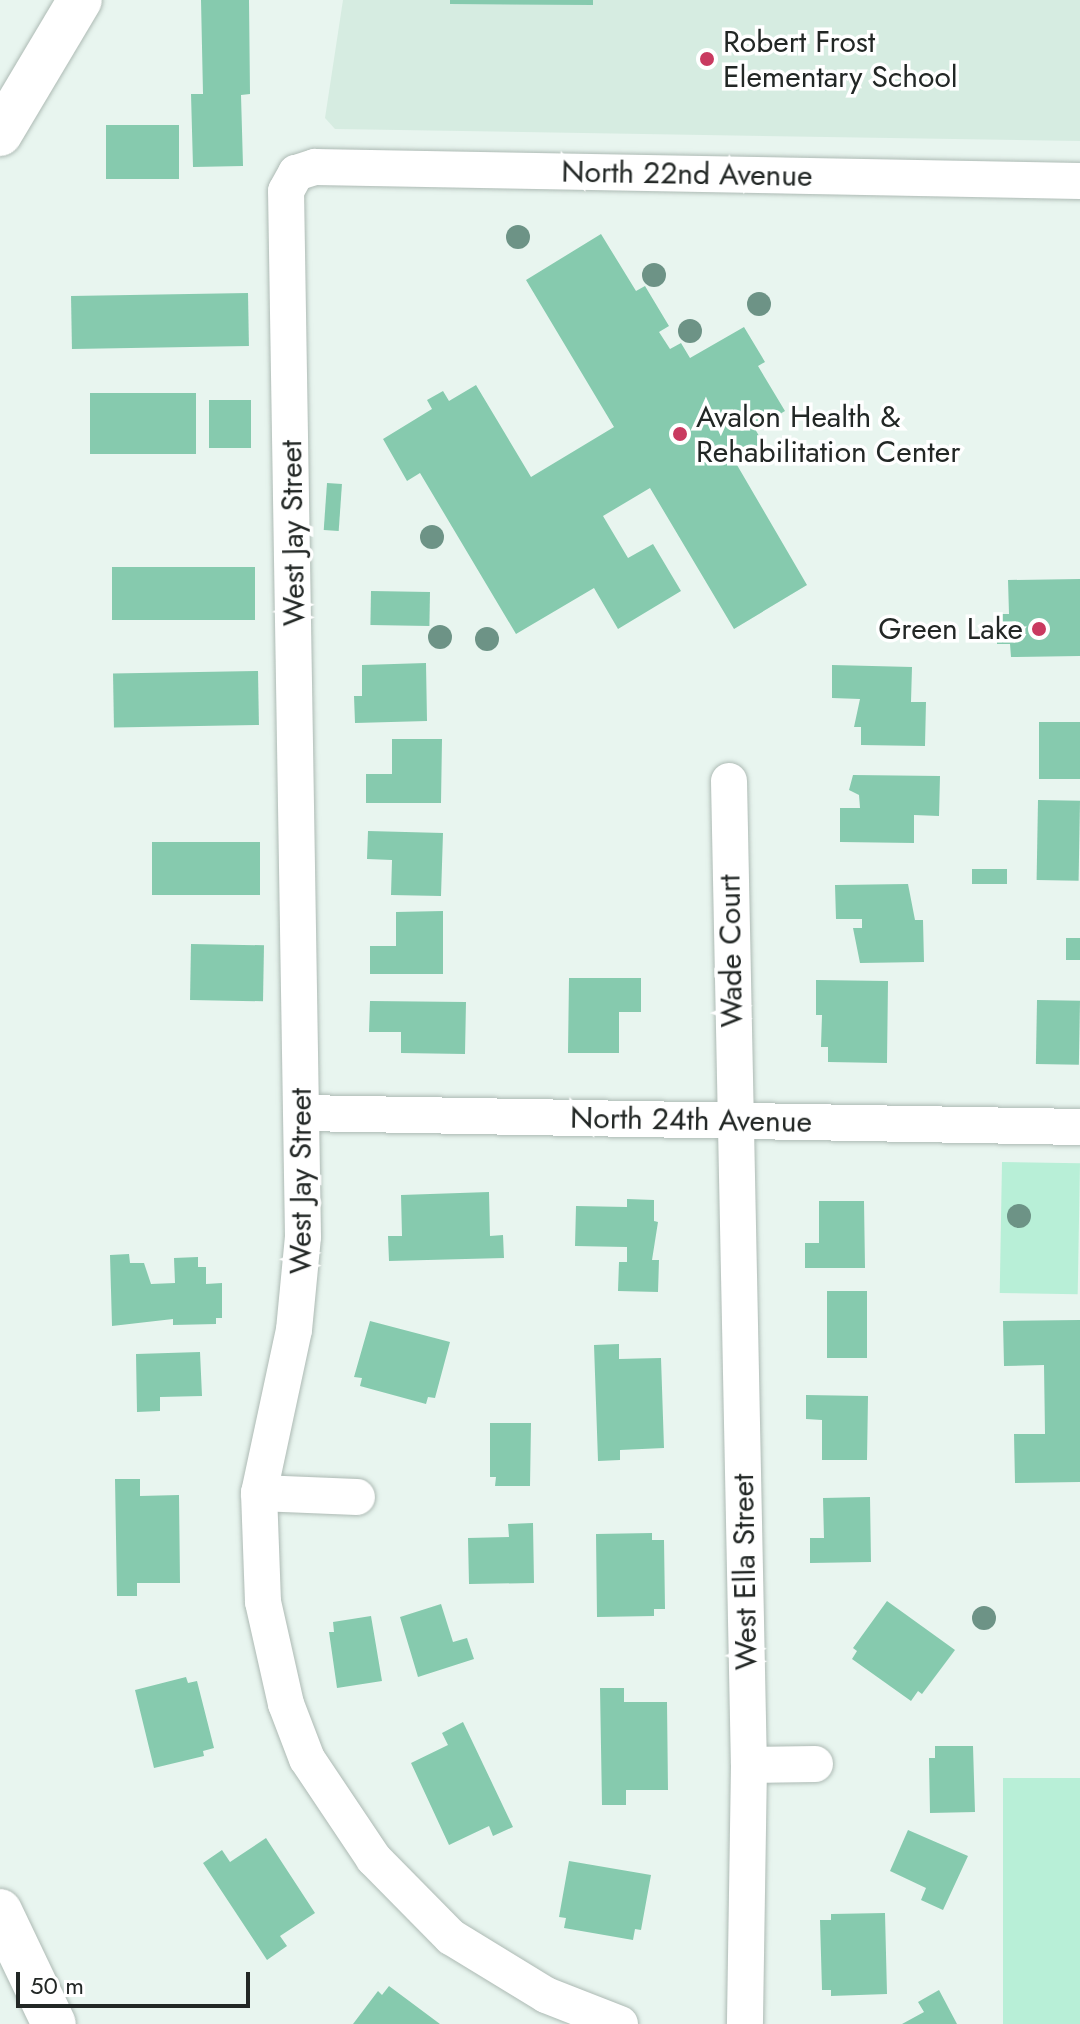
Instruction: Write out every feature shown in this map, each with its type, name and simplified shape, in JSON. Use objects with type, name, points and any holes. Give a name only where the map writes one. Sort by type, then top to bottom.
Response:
[{"type":"highway","points":[[0,134],[80,0]]},
{"type":"highway","points":[[0,1911],[54,2024]]},
{"type":"street","name":"North 22nd Avenue","points":[[296,173],[315,167],[1080,181]]},
{"type":"street","name":"West Jay Street","points":[[296,173],[286,191],[302,1113],[301,1285],[259,1493],[258,1555],[272,1655],[307,1759],[339,1812],[384,1871],[451,1937],[546,1995],[620,2024]]},
{"type":"street","name":"Wade Court","points":[[729,781],[735,1120]]},
{"type":"street","name":"North 24th Avenue","points":[[302,1113],[1080,1127]]},
{"type":"street","name":"West Ella Street","points":[[735,1120],[749,1765],[745,2024]]},
{"type":"street","points":[[259,1493],[357,1497]]},
{"type":"street","points":[[749,1765],[815,1764]]},
{"type":"shaded area","name":"Robert Frost Elementary School","points":[[343,0],[1080,0],[1080,141],[335,129],[325,118]]},
{"type":"green space","points":[[1002,1162],[1080,1163],[1078,1294],[1000,1293]]},
{"type":"green space","points":[[1003,1778],[1080,1778],[1080,2024],[1003,2024]]},
{"type":"building","points":[[201,0],[249,0],[250,94],[241,95],[243,166],[193,167],[191,94],[203,94]]},
{"type":"building","points":[[450,0],[593,0],[593,5],[450,4]]},
{"type":"building","points":[[106,125],[179,125],[179,179],[106,179]]},
{"type":"building","name":"Avalon Health & Rehabilitation Center","points":[[601,234],[636,291],[645,286],[669,326],[659,332],[670,349],[681,343],[690,358],[744,327],[765,362],[758,366],[785,411],[755,429],[766,448],[737,465],[807,585],[734,629],[650,488],[603,516],[628,558],[653,544],[681,591],[618,629],[594,588],[516,634],[420,473],[407,481],[383,439],[432,409],[427,400],[443,391],[449,401],[476,385],[531,477],[614,427],[526,280]]},
{"type":"building","points":[[248,293],[249,346],[72,349],[71,296]]},
{"type":"building","points":[[90,393],[196,393],[196,454],[90,454]]},
{"type":"building","points":[[209,400],[251,400],[251,448],[209,448]]},
{"type":"building","points":[[327,483],[342,484],[339,531],[324,530]]},
{"type":"building","points":[[112,567],[255,567],[255,620],[112,620]]},
{"type":"building","name":"Green Lake","points":[[1080,579],[1080,656],[1011,657],[1010,644],[997,644],[997,614],[1009,614],[1008,580]]},
{"type":"building","points":[[371,591],[430,592],[429,626],[370,625]]},
{"type":"building","points":[[426,663],[427,721],[355,723],[354,696],[362,696],[362,665]]},
{"type":"building","points":[[832,665],[912,667],[911,702],[926,702],[925,746],[861,745],[861,727],[854,727],[860,699],[832,698]]},
{"type":"building","points":[[258,671],[259,725],[114,728],[113,674]]},
{"type":"building","points":[[1039,722],[1080,722],[1080,779],[1039,779]]},
{"type":"building","points":[[392,739],[442,739],[441,803],[366,803],[366,774],[392,774]]},
{"type":"building","points":[[853,775],[940,776],[939,816],[914,815],[914,843],[840,842],[840,808],[860,808],[859,795],[849,790]]},
{"type":"building","points":[[1038,800],[1080,801],[1079,881],[1037,880]]},
{"type":"building","points":[[368,831],[443,833],[441,896],[391,895],[392,860],[367,859]]},
{"type":"building","points":[[152,842],[260,842],[260,895],[152,895]]},
{"type":"building","points":[[972,869],[1007,869],[1007,884],[972,884]]},
{"type":"building","points":[[908,884],[915,920],[923,920],[924,962],[860,963],[853,928],[862,928],[862,919],[836,919],[835,885]]},
{"type":"building","points":[[443,911],[443,974],[370,974],[370,946],[396,946],[396,912]]},
{"type":"building","points":[[1066,938],[1080,938],[1080,960],[1066,960]]},
{"type":"building","points":[[191,944],[264,945],[263,1001],[190,1000]]},
{"type":"building","points":[[569,978],[641,978],[641,1012],[619,1012],[619,1053],[568,1053]]},
{"type":"building","points":[[816,980],[888,981],[887,1063],[828,1062],[828,1047],[821,1047],[822,1015],[816,1015]]},
{"type":"building","points":[[1037,1000],[1080,1001],[1079,1065],[1036,1064]]},
{"type":"building","points":[[370,1001],[466,1002],[465,1054],[401,1053],[401,1032],[369,1032]]},
{"type":"building","points":[[489,1192],[490,1236],[503,1235],[504,1258],[389,1261],[388,1236],[402,1236],[401,1195]]},
{"type":"building","points":[[627,1199],[654,1200],[654,1221],[658,1222],[652,1260],[659,1260],[658,1292],[618,1291],[619,1262],[627,1262],[627,1247],[575,1246],[576,1206],[627,1207]]},
{"type":"building","points":[[819,1201],[864,1201],[865,1268],[805,1268],[805,1243],[819,1243]]},
{"type":"building","points":[[129,1254],[130,1263],[144,1263],[151,1284],[175,1283],[174,1258],[198,1257],[198,1267],[206,1267],[206,1284],[222,1283],[222,1318],[216,1318],[216,1324],[173,1325],[173,1319],[112,1326],[110,1255]]},
{"type":"building","points":[[827,1291],[867,1291],[867,1358],[827,1358]]},
{"type":"building","points":[[1080,1320],[1080,1482],[1015,1483],[1014,1434],[1045,1434],[1044,1365],[1004,1366],[1003,1321]]},
{"type":"building","points":[[370,1321],[450,1342],[435,1398],[428,1397],[426,1404],[360,1386],[362,1378],[354,1377]]},
{"type":"building","points":[[619,1344],[619,1359],[661,1358],[664,1448],[620,1450],[620,1460],[598,1461],[594,1345]]},
{"type":"building","points":[[200,1352],[202,1396],[160,1397],[160,1411],[137,1412],[136,1354]]},
{"type":"building","points":[[806,1395],[868,1396],[867,1460],[822,1460],[822,1420],[806,1419]]},
{"type":"building","points":[[490,1423],[531,1423],[530,1486],[495,1486],[496,1477],[490,1477]]},
{"type":"building","points":[[115,1479],[140,1479],[140,1496],[179,1495],[180,1583],[137,1583],[137,1596],[117,1596]]},
{"type":"building","points":[[870,1497],[871,1562],[810,1563],[810,1538],[824,1538],[823,1498]]},
{"type":"building","points":[[533,1523],[534,1583],[469,1584],[468,1538],[509,1537],[508,1524]]},
{"type":"building","points":[[652,1533],[652,1540],[664,1540],[665,1609],[654,1609],[654,1616],[597,1617],[596,1534]]},
{"type":"building","points":[[887,1601],[955,1650],[922,1694],[918,1691],[911,1701],[852,1659],[857,1651],[853,1648]]},
{"type":"building","points":[[441,1604],[453,1642],[467,1638],[474,1659],[418,1677],[400,1617]]},
{"type":"building","points":[[371,1616],[382,1681],[337,1688],[329,1632],[334,1632],[333,1622]]},
{"type":"building","points":[[186,1677],[188,1683],[197,1681],[214,1748],[203,1751],[204,1756],[154,1768],[135,1690]]},
{"type":"building","points":[[600,1688],[624,1688],[624,1702],[667,1702],[668,1790],[626,1790],[626,1805],[602,1805]]},
{"type":"building","points":[[463,1722],[513,1827],[493,1836],[489,1826],[449,1845],[411,1763],[448,1745],[442,1733]]},
{"type":"building","points":[[935,1746],[973,1746],[975,1812],[930,1813],[929,1758],[935,1758]]},
{"type":"building","points":[[908,1830],[968,1856],[943,1910],[921,1900],[926,1888],[890,1871]]},
{"type":"building","points":[[266,1838],[315,1913],[280,1936],[287,1946],[267,1960],[203,1863],[222,1850],[230,1862]]},
{"type":"building","points":[[569,1861],[651,1875],[641,1930],[635,1929],[633,1940],[564,1928],[566,1918],[559,1917]]},
{"type":"building","points":[[885,1913],[887,1994],[831,1996],[831,1990],[822,1990],[820,1920],[831,1920],[831,1914]]},
{"type":"building","points":[[389,1986],[440,2024],[353,2024],[378,1991],[382,1995]]},
{"type":"building","points":[[939,1990],[957,2024],[902,2024],[924,2012],[918,2002]]},
{"type":"place","name":"Robert Frost Elementary School","points":[[707,59]]},
{"type":"place","name":"Avalon Health & Rehabilitation Center","points":[[680,434]]},
{"type":"place","name":"Green Lake","points":[[1039,629]]}]
